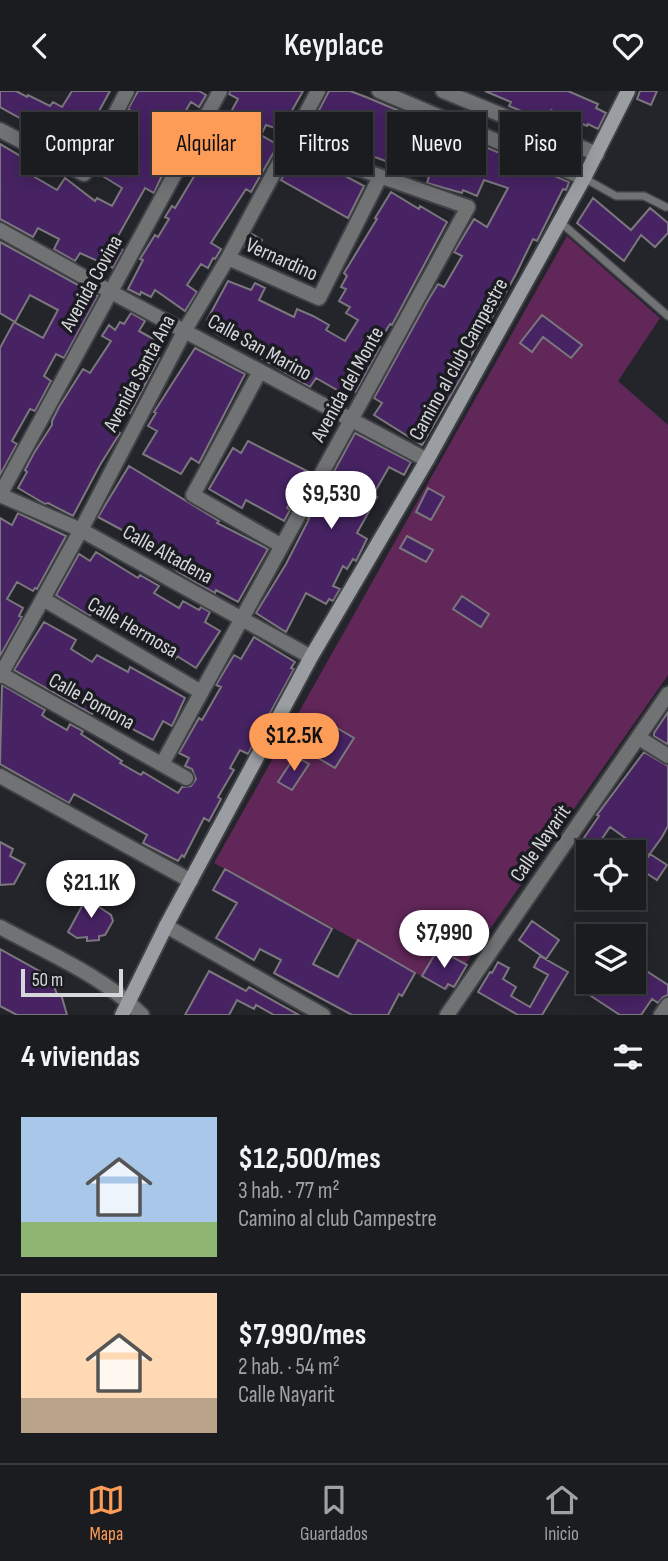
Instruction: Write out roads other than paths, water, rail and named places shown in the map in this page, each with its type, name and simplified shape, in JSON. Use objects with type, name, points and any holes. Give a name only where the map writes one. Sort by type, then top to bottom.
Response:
[{"type":"main road","name":"Camino al club Campestre","points":[[125,1009],[166,926],[311,657],[427,460],[584,178],[628,91]]},
{"type":"street","points":[[0,130],[84,174],[127,91]]},
{"type":"street","name":"Avenida Covina","points":[[0,495],[220,91]]},
{"type":"street","name":"Avenida Santa Ana","points":[[306,112],[318,91]]},
{"type":"street","points":[[379,91],[584,178]]},
{"type":"street","points":[[443,91],[597,153]]},
{"type":"street","name":"Avenida Santa Ana","points":[[1,675],[81,530],[185,330],[228,258],[275,169]]},
{"type":"street","points":[[373,174],[380,177]]},
{"type":"street","name":"Avenida del Monte","points":[[162,764],[468,207],[380,177]]},
{"type":"street","name":"Vernardino","points":[[228,258],[319,298],[380,177]]},
{"type":"street","name":"Calle San Marino","points":[[0,230],[427,460]]},
{"type":"street","points":[[260,371],[193,495],[282,547]]},
{"type":"street","name":"Calle Altadena","points":[[0,495],[81,530],[311,657]]},
{"type":"street","name":"Calle Hermosa","points":[[43,599],[201,692]]},
{"type":"street","name":"Calle Pomona","points":[[1,675],[186,778]]},
{"type":"street","name":"Calle Nayarit","points":[[447,1015],[668,694]]},
{"type":"street","points":[[639,738],[668,756]]},
{"type":"street","points":[[0,776],[191,881]]},
{"type":"street","points":[[166,926],[323,1015]]},
{"type":"street","points":[[0,927],[94,979],[125,1009],[142,1015]]},
{"type":"street","points":[[661,1015],[668,1005]]},
{"type":"lane","points":[[584,178],[616,196],[644,197],[666,207]]},
{"type":"lane","points":[[559,221],[668,316]]}]
